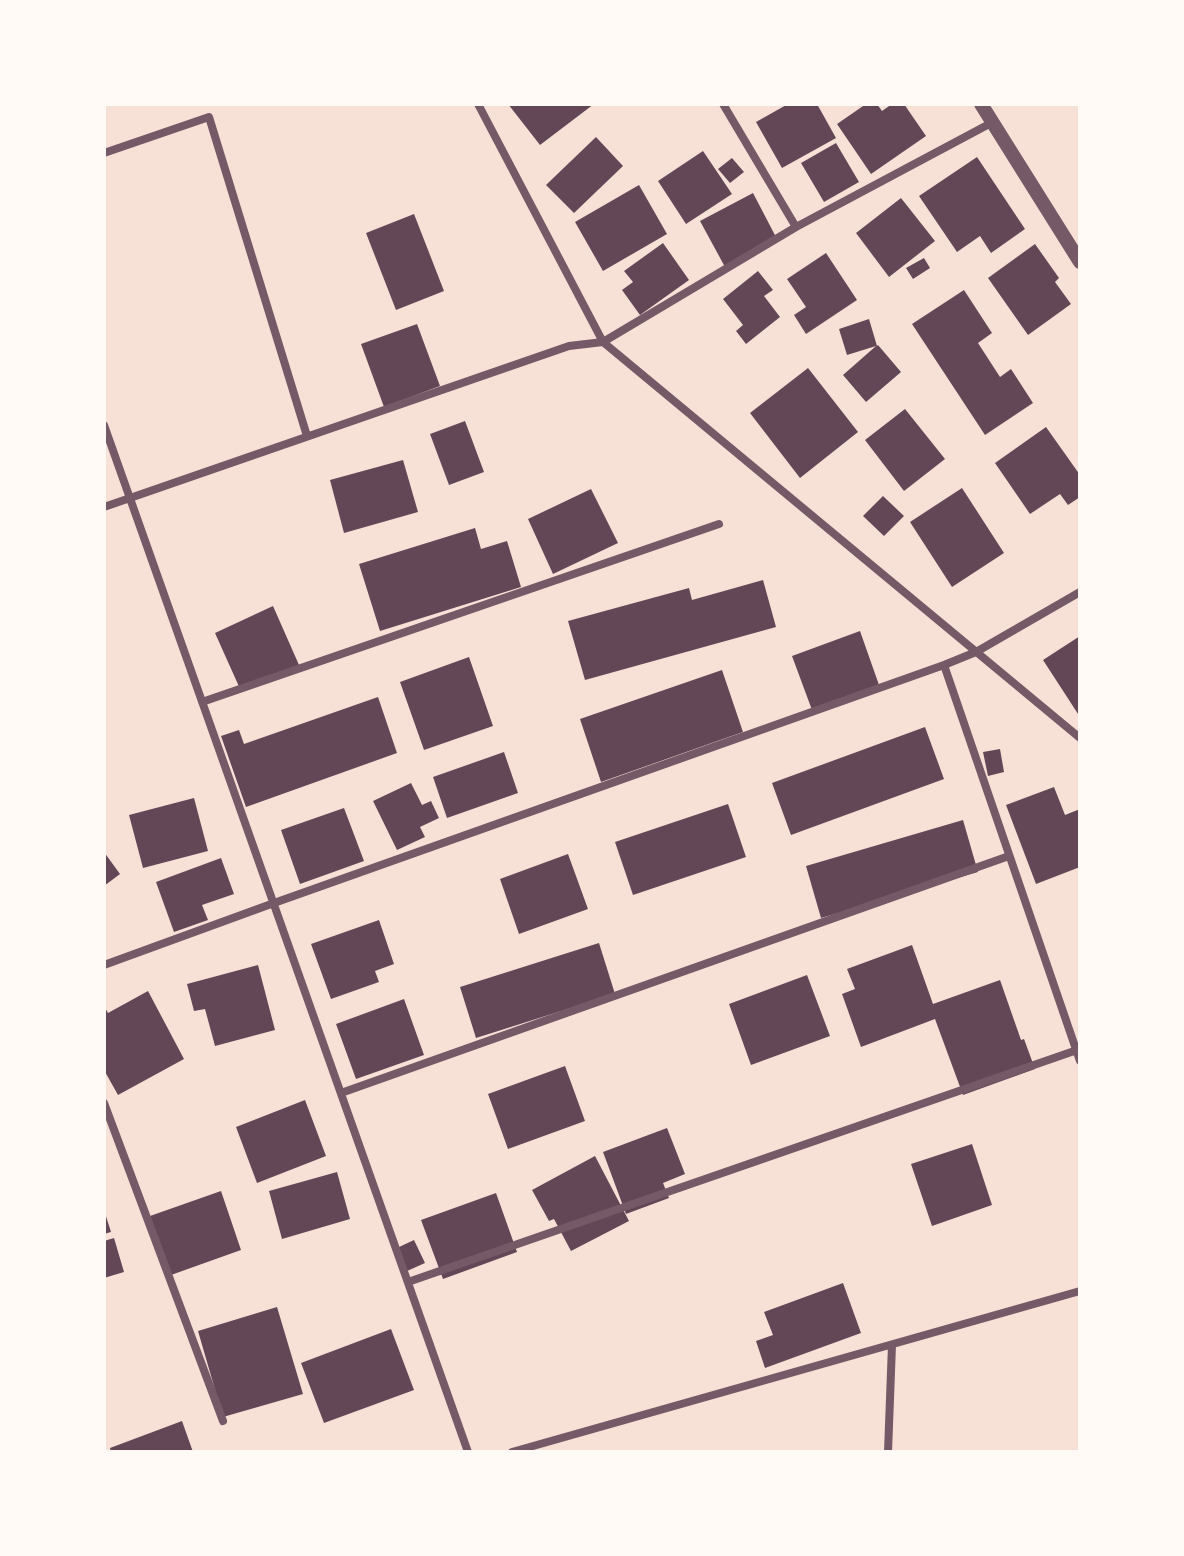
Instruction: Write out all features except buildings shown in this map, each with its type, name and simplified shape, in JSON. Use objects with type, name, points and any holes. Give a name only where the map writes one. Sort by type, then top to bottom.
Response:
[{"type":"street","points":[[478,104],[603,342],[1080,738]]},
{"type":"street","points":[[723,104],[796,227]]},
{"type":"street","points":[[981,104],[1080,262]]},
{"type":"street","points":[[104,153],[209,117],[307,436]]},
{"type":"street","points":[[104,507],[569,346],[603,342],[796,227],[993,122]]},
{"type":"street","points":[[104,425],[468,1452]]},
{"type":"street","points":[[202,702],[719,524]]},
{"type":"street","points":[[104,965],[944,665],[976,652],[1080,592]]},
{"type":"street","points":[[944,665],[1080,1061]]},
{"type":"street","points":[[341,1093],[1009,856]]},
{"type":"street","points":[[408,1282],[1078,1050]]},
{"type":"street","points":[[104,1103],[223,1421]]},
{"type":"street","points":[[512,1452],[1080,1291]]},
{"type":"street","points":[[888,1452],[892,1345]]}]
